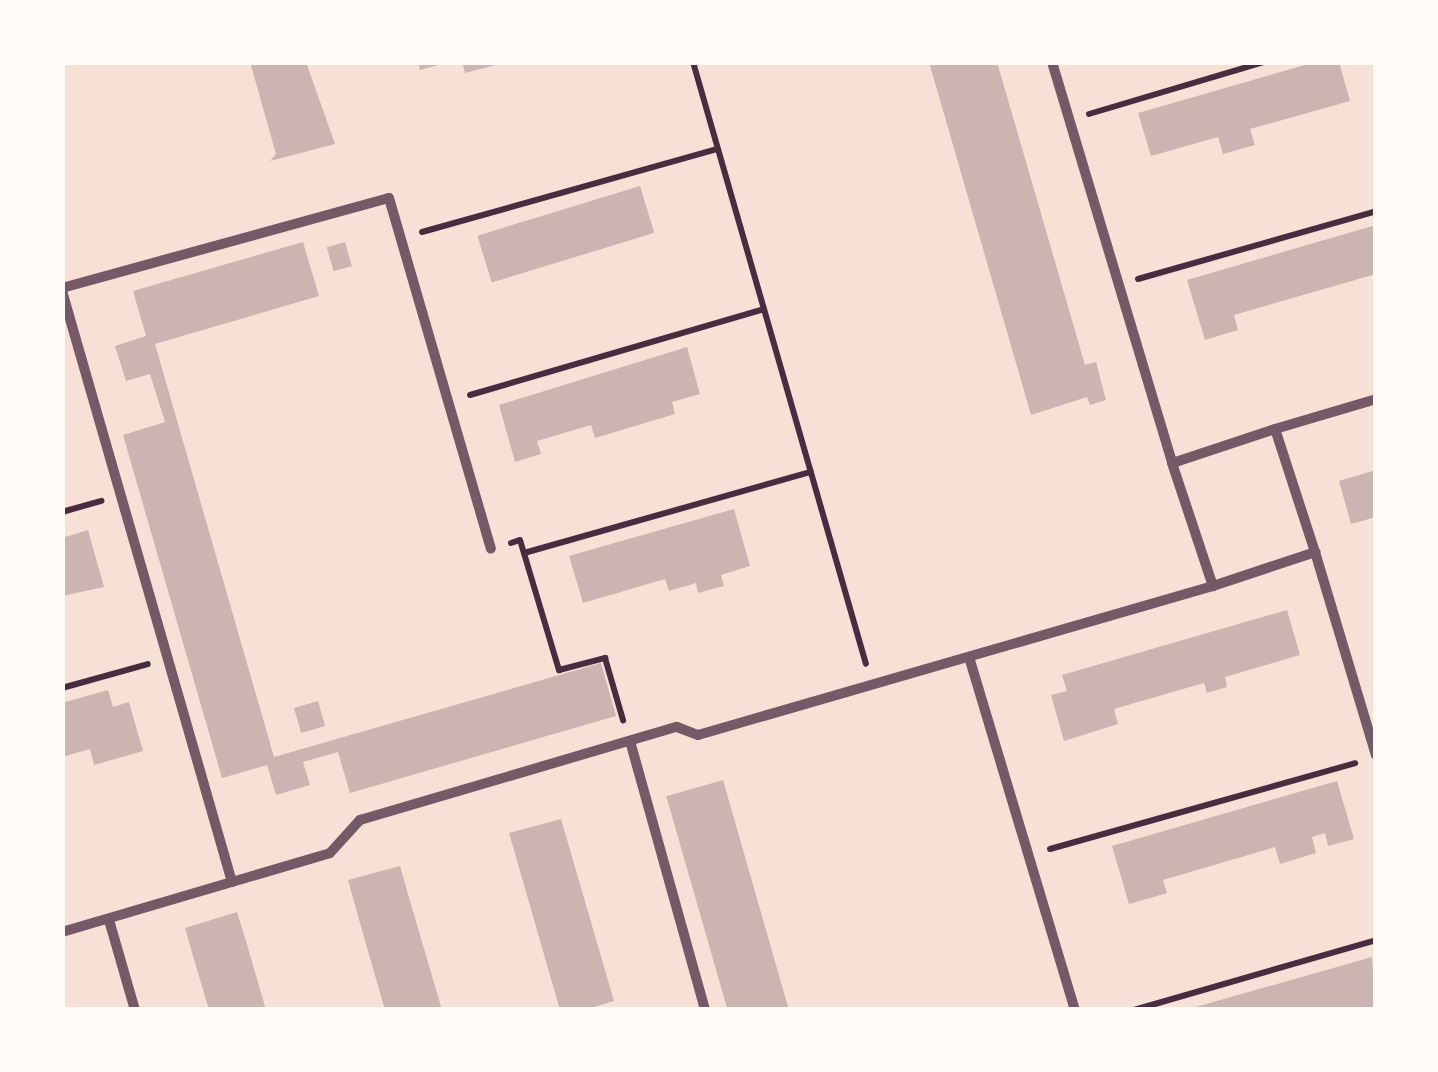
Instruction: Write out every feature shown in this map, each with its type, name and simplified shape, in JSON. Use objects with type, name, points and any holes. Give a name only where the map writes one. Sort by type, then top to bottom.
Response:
[{"type":"street","points":[[1052,62],[1172,463],[1213,586]]},
{"type":"street","points":[[232,882],[62,289],[390,198],[491,548]]},
{"type":"street","points":[[1172,463],[1376,399]]},
{"type":"street","points":[[1274,430],[1376,756]]},
{"type":"street","points":[[62,932],[330,854],[360,820],[677,727],[698,735],[1213,586],[1315,552]]},
{"type":"street","points":[[969,657],[1074,1010]]},
{"type":"street","points":[[630,741],[705,1010]]},
{"type":"street","points":[[109,920],[135,1010]]},
{"type":"path","points":[[693,62],[872,684]]},
{"type":"path","points":[[1068,120],[1264,62]]},
{"type":"path","points":[[401,238],[718,148]]},
{"type":"path","points":[[1118,285],[1376,211]]},
{"type":"path","points":[[450,401],[764,309]]},
{"type":"path","points":[[524,553],[811,472]]},
{"type":"path","points":[[62,512],[121,495]]},
{"type":"path","points":[[491,548],[520,540],[559,670],[604,658],[630,741]]},
{"type":"path","points":[[62,688],[168,658]]},
{"type":"path","points":[[1028,855],[1376,756]]},
{"type":"path","points":[[1134,1010],[1376,940]]},
{"type":"building","points":[[250,62],[306,62],[335,144],[270,161],[276,154]]},
{"type":"building","points":[[418,62],[442,62],[442,64],[420,70]]},
{"type":"building","points":[[462,62],[499,62],[500,64],[465,73]]},
{"type":"building","points":[[929,62],[997,62],[1085,365],[1096,362],[1106,400],[1090,405],[1087,397],[1031,415]]},
{"type":"building","points":[[1315,62],[1339,62],[1350,101],[1250,129],[1255,145],[1223,154],[1218,137],[1151,156],[1138,113]]},
{"type":"building","points":[[640,186],[654,233],[492,283],[477,236]]},
{"type":"building","points":[[1376,225],[1376,274],[1234,315],[1238,330],[1205,340],[1187,280]]},
{"type":"building","points":[[303,242],[319,296],[155,344],[274,757],[601,663],[616,716],[350,793],[338,752],[303,762],[310,785],[276,795],[267,765],[222,778],[123,435],[165,422],[150,374],[126,381],[115,346],[146,336],[133,291]]},
{"type":"building","points":[[345,242],[352,266],[334,271],[327,247]]},
{"type":"building","points":[[687,347],[700,394],[672,402],[675,414],[595,438],[591,425],[537,441],[541,454],[515,462],[499,405]]},
{"type":"building","points":[[1376,470],[1376,517],[1351,524],[1339,481]]},
{"type":"building","points":[[734,509],[750,566],[721,575],[724,586],[698,593],[696,583],[669,591],[665,579],[583,603],[569,556]]},
{"type":"building","points":[[88,530],[104,587],[62,596],[62,538]]},
{"type":"building","points":[[1287,610],[1300,655],[1225,677],[1227,687],[1207,693],[1204,683],[1114,709],[1118,724],[1064,741],[1051,695],[1067,691],[1062,675]]},
{"type":"building","points":[[108,690],[113,707],[129,702],[143,751],[94,765],[90,749],[62,757],[62,703]]},
{"type":"building","points":[[318,701],[325,726],[301,733],[294,708]]},
{"type":"building","points":[[723,780],[789,1010],[728,1010],[666,796]]},
{"type":"building","points":[[1337,781],[1354,839],[1328,846],[1325,833],[1312,837],[1316,853],[1280,864],[1275,847],[1163,880],[1167,893],[1129,904],[1112,846]]},
{"type":"building","points":[[561,819],[614,1001],[584,1010],[560,1010],[509,833]]},
{"type":"building","points":[[400,866],[442,1010],[385,1010],[348,880]]},
{"type":"building","points":[[237,912],[266,1010],[209,1010],[193,956],[185,928]]},
{"type":"building","points":[[1372,957],[1376,1010],[1192,1010],[1192,1008]]}]
